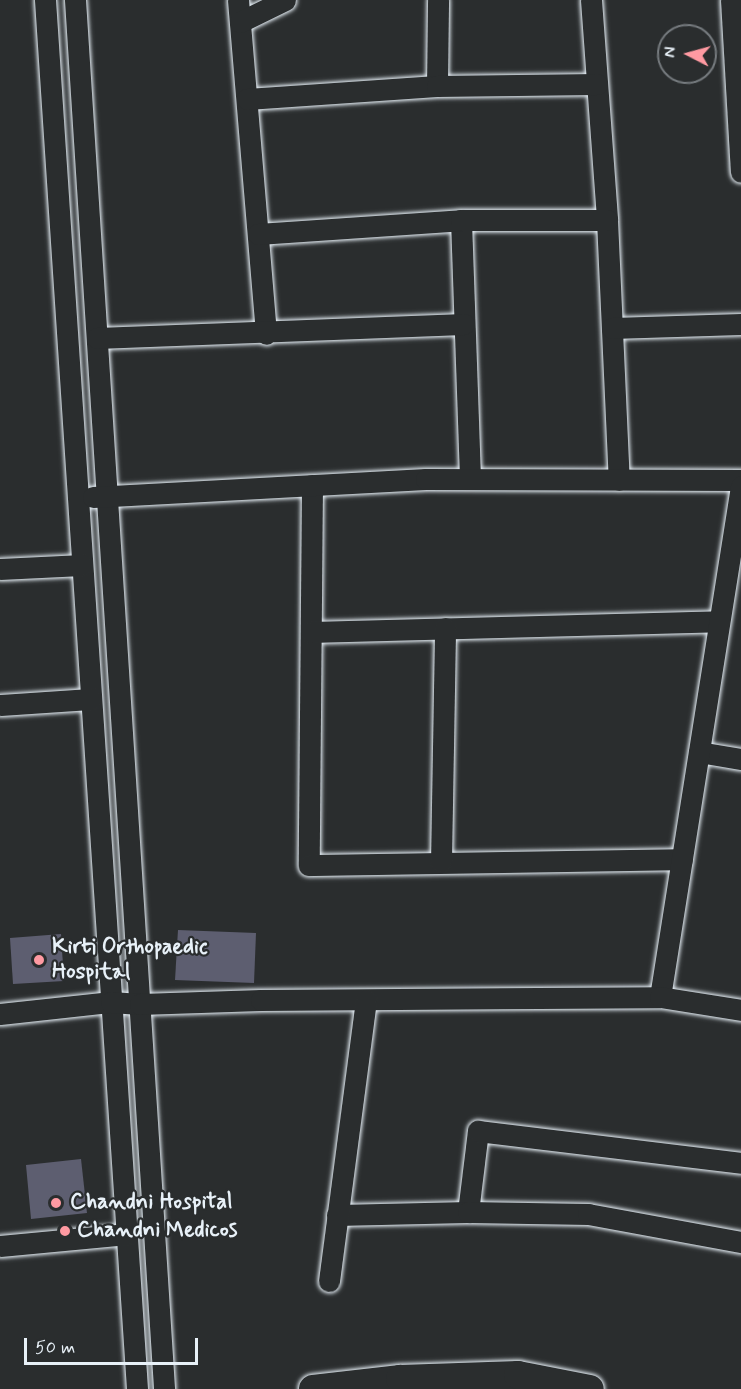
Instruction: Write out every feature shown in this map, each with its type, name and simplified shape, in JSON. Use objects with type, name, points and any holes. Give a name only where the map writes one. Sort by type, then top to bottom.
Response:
[{"type":"street","points":[[45,0],[136,1389]]},
{"type":"street","points":[[75,0],[164,1389]]},
{"type":"street","points":[[238,0],[266,334]]},
{"type":"street","points":[[240,22],[285,0]]},
{"type":"street","points":[[437,86],[438,0]]},
{"type":"street","points":[[591,0],[607,220],[619,480]]},
{"type":"street","points":[[731,0],[737,46],[741,172]]},
{"type":"street","points":[[247,99],[437,86],[597,84]]},
{"type":"street","points":[[258,234],[461,220],[607,220]]},
{"type":"street","points":[[461,220],[470,479]]},
{"type":"street","points":[[97,338],[266,334],[464,324]]},
{"type":"street","points":[[612,328],[741,324]]},
{"type":"street","points":[[78,498],[470,479],[741,480]]},
{"type":"street","points":[[312,485],[309,864],[682,859]]},
{"type":"street","points":[[660,997],[741,486]]},
{"type":"street","points":[[0,569],[82,565]]},
{"type":"street","points":[[311,632],[719,621]]},
{"type":"street","points":[[441,862],[445,628]]},
{"type":"street","points":[[0,705],[91,699]]},
{"type":"street","points":[[699,752],[741,759]]},
{"type":"street","points":[[0,1014],[111,1002],[140,1004],[660,997],[741,1010]]},
{"type":"street","points":[[329,1281],[366,1000]]},
{"type":"street","points":[[468,1212],[478,1131],[741,1163]]},
{"type":"street","points":[[338,1215],[468,1212],[588,1214],[741,1242]]},
{"type":"street","points":[[0,1246],[127,1234]]},
{"type":"street","points":[[313,1389],[400,1379],[451,1383],[518,1376],[590,1389]]},
{"type":"building","points":[[178,930],[256,933],[254,983],[175,980]]},
{"type":"building","points":[[61,934],[64,981],[13,984],[10,938]]},
{"type":"building","points":[[81,1159],[87,1213],[31,1219],[26,1165]]},
{"type":"place","name":"Kirti Orthopaedic Hospital","points":[[39,960]]},
{"type":"place","name":"Chandni Hospital","points":[[56,1203]]},
{"type":"place","name":"Chandni Medicos","points":[[65,1231]]}]
